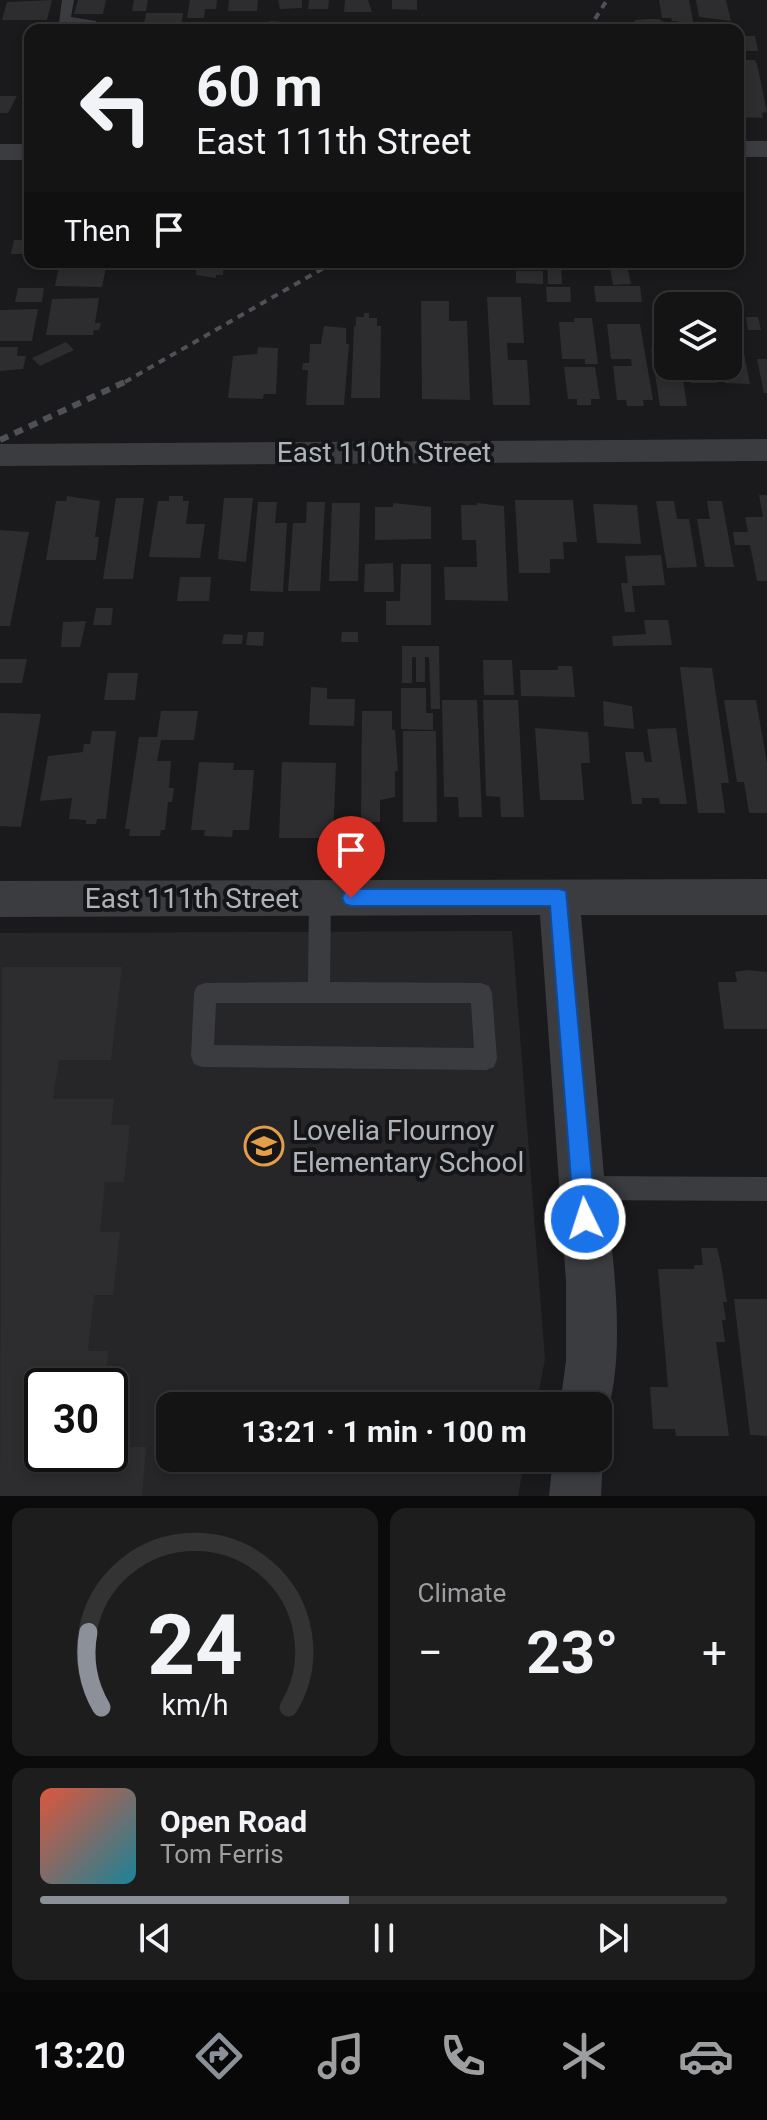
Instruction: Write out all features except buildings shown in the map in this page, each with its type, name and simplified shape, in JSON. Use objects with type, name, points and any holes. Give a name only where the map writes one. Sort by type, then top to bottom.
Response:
[{"type":"street","points":[[744,149],[767,149]]},
{"type":"street","points":[[0,152],[24,152]]},
{"type":"street","name":"East 110th Street","points":[[0,455],[767,450]]},
{"type":"street","points":[[559,897],[590,1281],[591,1361],[587,1392]]},
{"type":"street","name":"East 111th Street","points":[[0,899],[767,897]]},
{"type":"street","points":[[575,1496],[577,1472]]},
{"type":"lane","points":[[68,0],[64,20],[91,24]]},
{"type":"lane","points":[[319,992],[320,898]]},
{"type":"lane","points":[[319,992],[481,993],[486,1059],[202,1056],[205,993],[319,992]]},
{"type":"lane","points":[[583,1188],[767,1189]]},
{"type":"shaded area","name":"Lovelia Flournoy Elementary School","points":[[512,931],[545,1359],[539,1392],[156,1392],[156,1472],[522,1472],[518,1496],[0,1496],[0,933]]},
{"type":"railway","points":[[592,24],[607,0]]},
{"type":"railway","points":[[126,381],[324,268]]},
{"type":"railway","points":[[0,440],[126,381]]},
{"type":"place","name":"Lovelia Flournoy Elementary School","points":[[264,1146]]},
{"type":"route","points":[[351,898],[559,897],[585,1219]]}]
